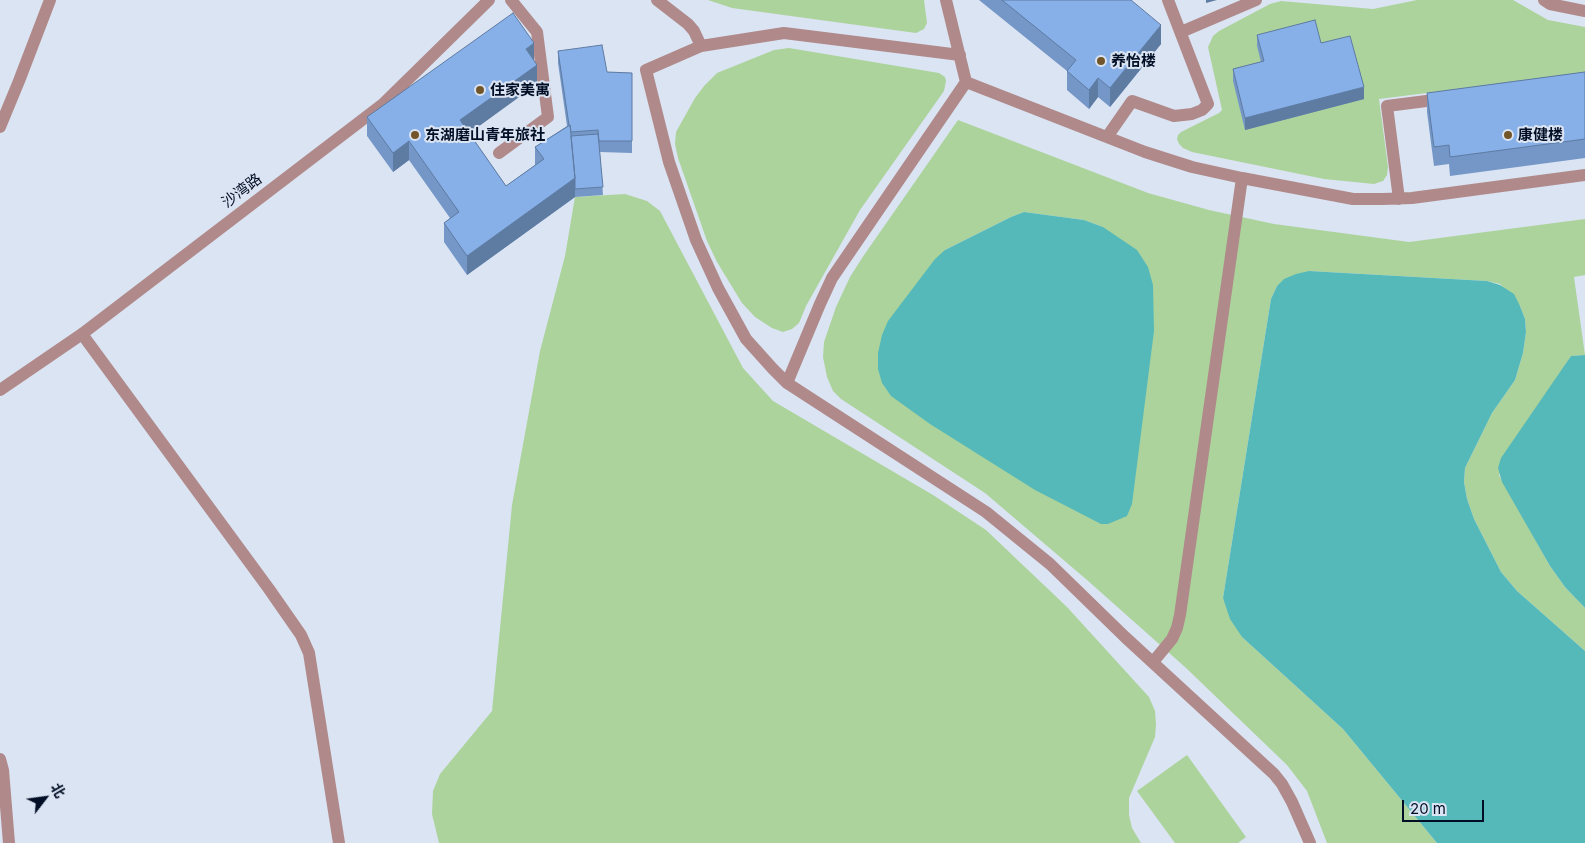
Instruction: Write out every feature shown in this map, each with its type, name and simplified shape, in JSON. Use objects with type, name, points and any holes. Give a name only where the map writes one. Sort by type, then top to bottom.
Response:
[{"type":"street","points":[[0,127],[20,81],[50,0]]},
{"type":"street","name":"沙湾路","points":[[0,390],[82,334],[383,104],[489,0]]},
{"type":"street","points":[[499,154],[548,117],[537,32],[510,0]]},
{"type":"street","points":[[658,0],[688,24],[694,31],[701,46]]},
{"type":"street","points":[[787,383],[832,278],[966,82],[946,0]]},
{"type":"street","points":[[1107,137],[1132,101],[1174,116],[1192,114],[1208,104],[1168,0]]},
{"type":"street","points":[[1180,32],[1256,0]]},
{"type":"street","points":[[1544,0],[1550,4],[1585,10]]},
{"type":"street","points":[[960,55],[784,33],[701,46],[646,70],[669,162],[696,240],[718,288],[746,339],[787,383],[986,512],[1050,564],[1274,774],[1292,802],[1310,843]]},
{"type":"street","points":[[966,82],[1145,152],[1192,167],[1353,198],[1399,199],[1585,175]]},
{"type":"street","points":[[1399,199],[1387,106],[1456,97]]},
{"type":"street","points":[[1153,662],[1172,639],[1180,615],[1242,178]]},
{"type":"street","points":[[82,334],[301,634],[309,653],[339,843]]},
{"type":"street","points":[[0,759],[3,770],[9,843]]},
{"type":"shaded area","points":[[708,0],[924,0],[927,23],[924,29],[916,33],[732,8]]},
{"type":"shaded area","points":[[1417,0],[1513,0],[1548,20],[1585,27],[1585,73],[1379,99],[1388,167],[1387,175],[1383,181],[1374,184],[1324,179],[1192,152],[1179,144],[1177,139],[1181,132],[1222,110],[1208,47],[1213,36],[1219,31],[1270,4],[1281,1],[1373,9]]},
{"type":"shaded area","points":[[789,48],[939,73],[945,77],[946,81],[944,91],[860,210],[806,306],[799,323],[792,329],[783,332],[772,328],[755,317],[742,303],[717,262],[707,241],[678,158],[675,144],[676,132],[695,98],[717,73],[774,50]]},
{"type":"shaded area","points":[[958,120],[1148,193],[1209,210],[1274,224],[1409,242],[1585,219],[1585,275],[1574,277],[1585,355],[1571,356],[1499,475],[1550,566],[1565,587],[1585,608],[1585,651],[1517,591],[1501,572],[1474,519],[1467,499],[1464,482],[1465,468],[1492,413],[1515,380],[1523,353],[1526,332],[1525,319],[1520,306],[1500,284],[1487,281],[1309,271],[1277,286],[1271,299],[1223,598],[1242,637],[1343,729],[1437,843],[1327,843],[1307,791],[1287,765],[1185,667],[985,493],[841,399],[833,391],[827,377],[823,357],[824,342],[836,307],[850,277]],"holes":[[[1024,212],[1084,220],[1103,227],[945,250]]]},
{"type":"shaded area","points":[[625,194],[647,201],[660,211],[743,368],[773,401],[933,495],[986,530],[1067,607],[1149,697],[1155,711],[1155,737],[1129,798],[1129,815],[1132,828],[1141,843],[439,843],[432,814],[433,791],[440,774],[492,711],[512,505],[540,351],[565,256],[575,197]]},
{"type":"shaded area","points":[[1024,212],[1084,220],[1103,227],[1137,250],[1148,267],[1153,285],[1154,331],[1132,504],[1127,516],[1108,524],[1101,524],[1035,490],[930,424],[891,396],[882,383],[878,369],[878,353],[882,335],[888,321],[935,259],[945,250]]},
{"type":"shaded area","points":[[1309,271],[1487,281],[1500,285],[1514,294],[1520,306],[1525,319],[1526,332],[1523,353],[1515,380],[1492,413],[1465,468],[1464,482],[1467,499],[1474,519],[1501,572],[1517,591],[1585,651],[1585,843],[1437,843],[1343,729],[1242,637],[1230,619],[1223,598],[1271,299],[1277,286],[1284,279]]},
{"type":"shaded area","points":[[1585,355],[1585,608],[1565,587],[1550,566],[1502,482],[1498,468],[1501,458],[1571,356]]},
{"type":"shaded area","points":[[1187,755],[1246,837],[1238,843],[1175,843],[1137,791]]},
{"type":"building","name":"养怡楼","points":[[1002,0],[1131,0],[1161,25],[1110,88],[1098,78],[1089,90],[1067,71],[1076,60]]},
{"type":"building","points":[[513,13],[534,43],[526,49],[537,65],[460,120],[506,186],[544,159],[535,147],[570,125],[575,178],[467,256],[444,223],[459,212],[409,141],[393,153],[367,117]]},
{"type":"building","points":[[1315,20],[1321,43],[1350,36],[1364,87],[1245,118],[1233,69],[1264,61],[1257,35]]},
{"type":"building","points":[[602,45],[607,72],[632,73],[632,141],[599,141],[598,130],[571,132],[558,51]]},
{"type":"building","name":"康健楼","points":[[1585,72],[1585,139],[1450,157],[1449,145],[1434,147],[1427,93]]},
{"type":"building","points":[[598,134],[603,187],[575,189],[571,136]]},
{"type":"place","name":"养怡楼","points":[[1101,61]]},
{"type":"place","name":"住家美寓","points":[[480,90]]},
{"type":"place","name":"东湖磨山青年旅社","points":[[415,135]]},
{"type":"place","name":"康健楼","points":[[1508,135]]}]
